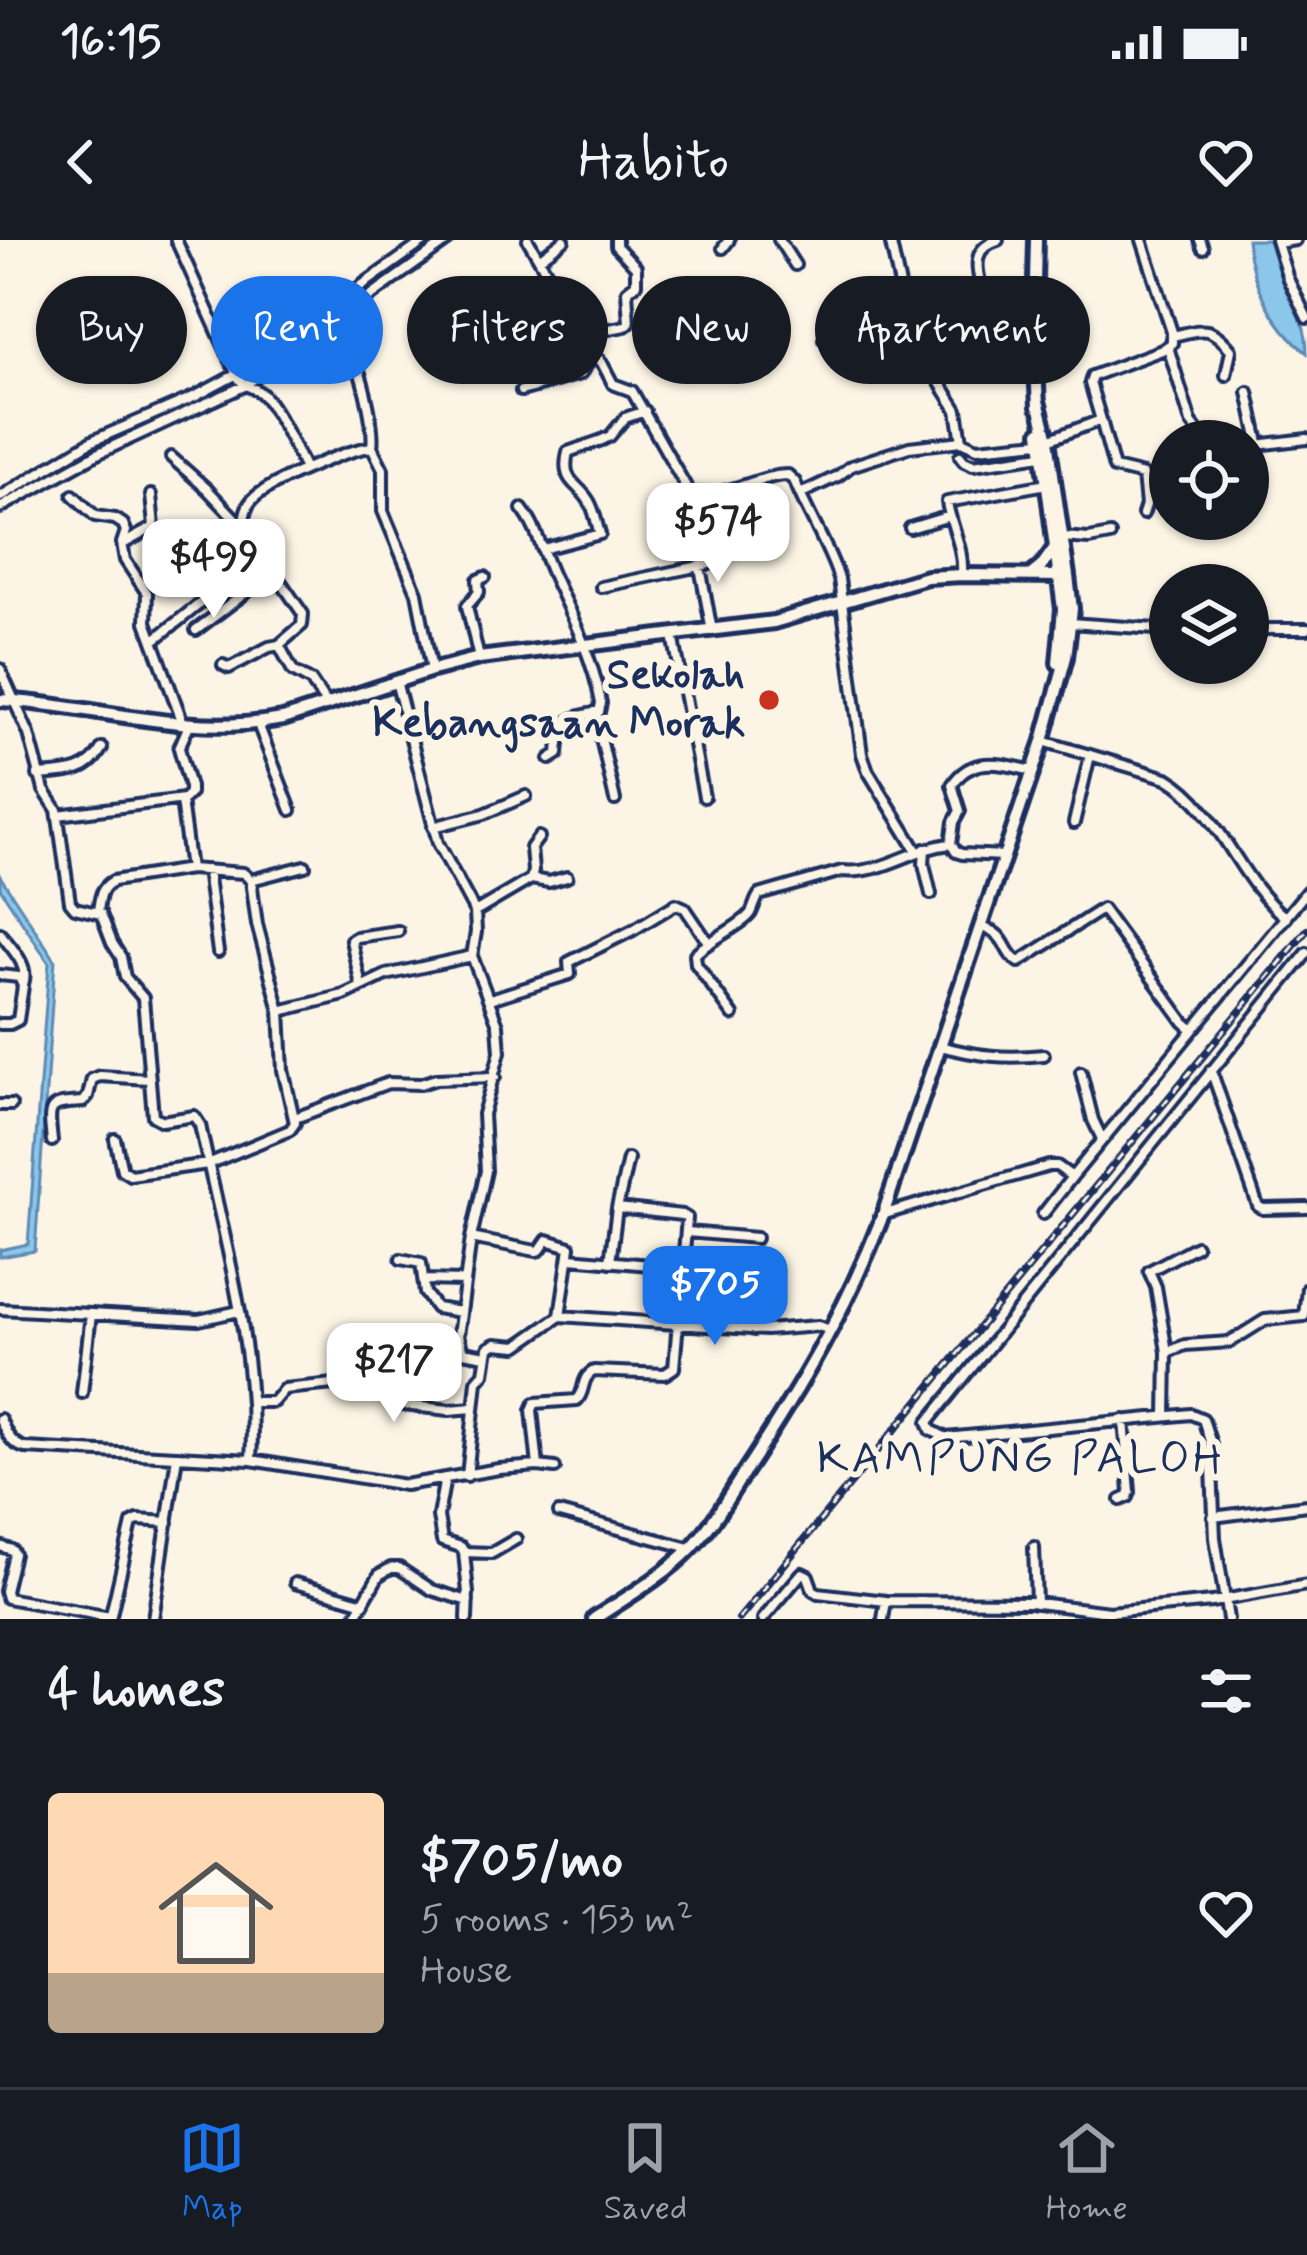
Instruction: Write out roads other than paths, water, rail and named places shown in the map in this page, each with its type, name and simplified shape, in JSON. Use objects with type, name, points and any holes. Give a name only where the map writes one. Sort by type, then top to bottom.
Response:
[{"type":"main road","points":[[1031,575],[1059,542],[1038,401],[1036,240]]},
{"type":"main road","points":[[595,1619],[621,1609],[691,1548],[715,1518],[832,1331],[883,1215],[1043,741],[1054,696],[1065,618],[1064,576],[1043,446]]},
{"type":"main road","points":[[0,700],[186,725],[258,724],[479,658],[774,622],[914,580],[962,574],[1064,576]]},
{"type":"main road","points":[[1031,575],[1056,594],[1065,618]]},
{"type":"street","points":[[176,240],[211,317]]},
{"type":"street","points":[[378,276],[426,240]]},
{"type":"street","points":[[383,284],[449,240]]},
{"type":"street","points":[[528,240],[549,276]]},
{"type":"street","points":[[539,259],[563,240]]},
{"type":"street","points":[[608,329],[629,323],[627,293],[636,284],[636,266],[616,246],[616,240]]},
{"type":"street","points":[[778,240],[795,265]]},
{"type":"street","points":[[890,240],[898,276]]},
{"type":"street","points":[[979,276],[980,250],[998,240]]},
{"type":"street","points":[[1142,240],[1173,336],[1168,347],[1190,420]]},
{"type":"street","points":[[1295,240],[1277,241],[1307,318]]},
{"type":"street","points":[[1173,336],[1211,330],[1232,350],[1226,375]]},
{"type":"street","points":[[1143,514],[1147,505],[1142,475],[1114,468],[1090,382],[1092,376],[1168,347]]},
{"type":"street","points":[[608,376],[613,384],[631,390],[693,494],[785,474],[792,478],[833,561],[862,754],[868,771],[921,850],[931,894]]},
{"type":"street","points":[[0,497],[92,441],[229,384]]},
{"type":"street","points":[[0,508],[232,384]]},
{"type":"street","points":[[246,384],[262,394],[305,470]]},
{"type":"street","points":[[364,384],[374,434],[372,447],[382,469],[383,511],[416,589],[432,670]]},
{"type":"street","points":[[521,392],[547,384]]},
{"type":"street","points":[[940,384],[957,410],[962,441]]},
{"type":"street","points":[[1249,392],[1251,420]]},
{"type":"street","points":[[543,549],[600,534],[591,504],[571,483],[566,456],[610,436],[626,418],[644,411]]},
{"type":"street","points":[[960,456],[973,465],[1043,446],[1101,420]]},
{"type":"street","points":[[1269,443],[1307,439]]},
{"type":"street","points":[[800,494],[850,466],[910,447],[962,441],[977,448],[1043,446]]},
{"type":"street","points":[[243,527],[254,498],[305,470],[372,447]]},
{"type":"street","points":[[171,457],[243,527],[304,618],[279,645],[230,667],[223,664]]},
{"type":"street","points":[[962,574],[960,542],[947,502],[1047,484]]},
{"type":"street","points":[[602,586],[724,560],[705,494]]},
{"type":"street","points":[[58,814],[181,801],[190,794],[179,748],[186,725],[146,622],[148,596],[126,564],[123,524],[95,516],[73,495]]},
{"type":"street","points":[[122,545],[154,527],[151,495]]},
{"type":"street","points":[[522,509],[575,620],[601,703],[595,712],[568,719],[560,732],[559,754],[550,759]]},
{"type":"street","points":[[910,528],[950,516]]},
{"type":"street","points":[[1059,542],[1110,535]]},
{"type":"street","points":[[700,567],[712,631]]},
{"type":"street","points":[[154,641],[218,590],[246,575],[273,577]]},
{"type":"street","points":[[196,630],[273,577]]},
{"type":"street","points":[[479,658],[467,608],[479,593],[478,580],[485,577]]},
{"type":"street","points":[[1065,618],[1149,628]]},
{"type":"street","points":[[1269,629],[1307,628]]},
{"type":"street","points":[[673,635],[704,797]]},
{"type":"street","points":[[279,645],[293,671],[311,681],[327,705]]},
{"type":"street","points":[[0,669],[28,734],[38,775],[58,814],[70,902],[78,909],[98,911]]},
{"type":"street","points":[[396,681],[433,827],[475,913],[472,956],[498,1025],[500,1052],[483,1114],[486,1171],[458,1336],[465,1352],[486,1356]]},
{"type":"street","points":[[595,712],[615,800]]},
{"type":"street","points":[[258,724],[291,810]]},
{"type":"street","points":[[1043,741],[1167,778],[1184,788],[1262,896],[1286,917]]},
{"type":"street","points":[[38,775],[79,771],[96,760],[102,748]]},
{"type":"street","points":[[1074,823],[1090,754]]},
{"type":"street","points":[[1005,856],[956,852],[951,844],[953,822],[960,812],[952,785],[958,776],[990,762],[1033,771]]},
{"type":"street","points":[[433,827],[484,814],[526,796]]},
{"type":"street","points":[[181,801],[190,868]]},
{"type":"street","points":[[531,879],[530,850],[539,837]]},
{"type":"street","points":[[733,1015],[694,959],[708,942],[750,915],[755,898],[842,871],[876,869],[921,850],[951,844]]},
{"type":"street","points":[[250,880],[305,866]]},
{"type":"street","points":[[116,1139],[127,1175],[208,1164],[290,1130],[296,1123],[283,1070],[280,1011],[250,880],[243,874],[190,868],[113,881],[101,891],[98,911],[121,957],[124,977],[143,997],[153,1116],[162,1121],[189,1115],[198,1120],[208,1164],[247,1349],[251,1460]]},
{"type":"street","points":[[207,870],[218,952]]},
{"type":"street","points":[[475,913],[531,879],[550,882],[567,877]]},
{"type":"street","points":[[1043,1214],[1307,891]]},
{"type":"street","points":[[490,999],[570,974],[569,962],[676,904],[685,908],[708,942]]},
{"type":"street","points":[[981,926],[1003,938],[1010,956],[1019,962],[1102,910],[1192,1029]]},
{"type":"street","points":[[362,986],[351,940],[398,931]]},
{"type":"street","points":[[0,932],[26,977],[18,1020],[0,1024]]},
{"type":"street","points":[[1228,1619],[1213,1517],[1211,1444],[1204,1421],[1195,1414],[946,1438],[928,1425],[1307,953]]},
{"type":"street","points":[[280,1011],[344,995],[386,975],[472,956]]},
{"type":"street","points":[[0,975],[19,977],[22,986]]},
{"type":"street","points":[[940,1046],[982,1057],[1044,1054]]},
{"type":"street","points":[[1211,1070],[1258,1206],[1307,1208]]},
{"type":"street","points":[[1081,1072],[1102,1138]]},
{"type":"street","points":[[52,1141],[52,1107],[58,1102],[82,1102],[96,1076],[149,1079]]},
{"type":"street","points":[[295,1118],[388,1083],[495,1077]]},
{"type":"street","points":[[610,1262],[628,1159]]},
{"type":"street","points":[[883,1215],[1048,1166],[1057,1166],[1072,1177]]},
{"type":"street","points":[[538,1466],[533,1405],[577,1400],[585,1378],[594,1371],[668,1374],[675,1365],[685,1216],[617,1208]]},
{"type":"street","points":[[687,1232],[756,1238]]},
{"type":"street","points":[[471,1238],[536,1251],[550,1240],[570,1247],[560,1316]]},
{"type":"street","points":[[1166,1416],[1168,1352],[1149,1271],[1196,1246]]},
{"type":"street","points":[[570,1258],[683,1268]]},
{"type":"street","points":[[400,1259],[419,1261],[425,1293],[434,1307],[460,1312]]},
{"type":"street","points":[[424,1280],[465,1281]]},
{"type":"street","points":[[754,1330],[758,1281]]},
{"type":"street","points":[[1168,1352],[1185,1345],[1230,1342],[1265,1320],[1305,1316],[1307,1288]]},
{"type":"street","points":[[0,1309],[200,1320],[239,1311]]},
{"type":"street","points":[[82,1394],[91,1314]]},
{"type":"street","points":[[467,1476],[477,1381],[484,1373],[490,1346],[517,1346],[560,1316],[754,1330],[818,1326],[832,1331]]},
{"type":"street","points":[[395,1347],[403,1406],[474,1408]]},
{"type":"street","points":[[251,1402],[273,1402],[284,1389],[364,1381]]},
{"type":"street","points":[[0,1419],[9,1439],[25,1448],[251,1460],[405,1485],[538,1466],[555,1468]]},
{"type":"street","points":[[1121,1499],[1130,1492],[1124,1420]]},
{"type":"street","points":[[153,1619],[177,1456]]},
{"type":"street","points":[[445,1478],[438,1516],[440,1536],[464,1552],[466,1619]]},
{"type":"street","points":[[1213,1517],[1307,1505]]},
{"type":"street","points":[[559,1513],[691,1548]]},
{"type":"street","points":[[0,1546],[14,1552],[7,1598],[110,1618],[132,1523],[167,1522]]},
{"type":"street","points":[[464,1552],[492,1553],[516,1539]]},
{"type":"street","points":[[1034,1547],[1036,1603]]},
{"type":"street","points":[[354,1619],[382,1572],[399,1568],[432,1590],[468,1601]]},
{"type":"street","points":[[763,1619],[804,1573],[816,1593],[886,1601],[1036,1603],[1109,1612],[1307,1585]]},
{"type":"street","points":[[296,1583],[364,1603]]},
{"type":"street","points":[[883,1619],[886,1601]]},
{"type":"water","points":[[1247,240],[1275,240],[1279,273],[1303,325],[1307,353],[1283,330],[1265,302]]},
{"type":"water","points":[[0,876],[55,960],[35,1251],[0,1257],[0,1250],[28,1244],[49,963],[0,888]]},
{"type":"waterway","points":[[383,281],[439,240]]},
{"type":"waterway","points":[[6,500],[99,443],[238,384]]},
{"type":"railway","points":[[739,1619],[1307,930]]},
{"type":"place","name":"Sekolah Kebangsaan Morak","points":[[769,700]]},
{"type":"district","name":"KAMPUNG PALOH","points":[[1021,1459]]}]
